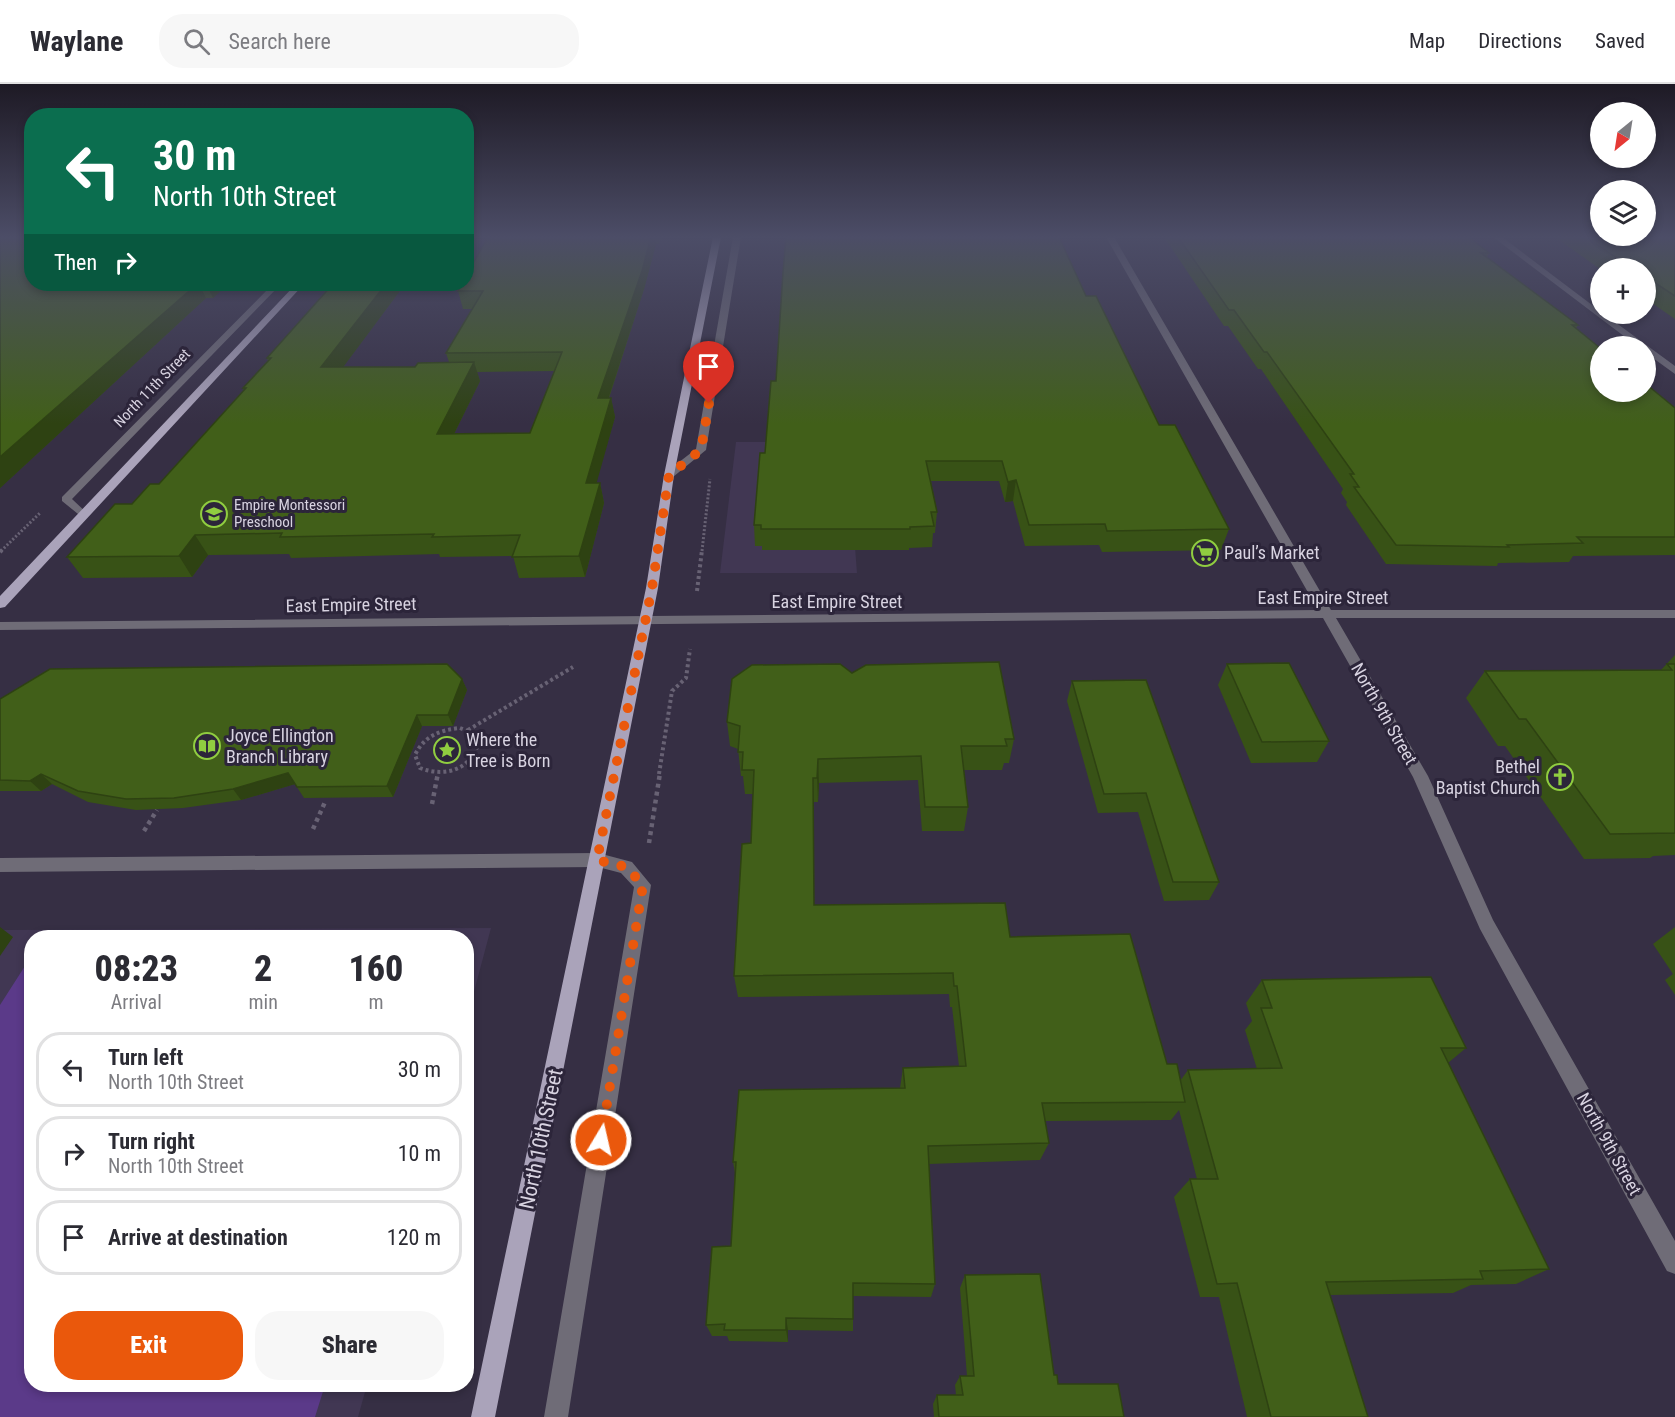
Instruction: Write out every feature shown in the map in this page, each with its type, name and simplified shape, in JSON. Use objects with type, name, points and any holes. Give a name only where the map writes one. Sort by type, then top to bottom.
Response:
[{"type":"main road","points":[[0,604],[286,299]]},
{"type":"main road","name":"North 10th Street","points":[[483,1417],[652,588],[669,475],[704,299]]},
{"type":"street","name":"North 11th Street","points":[[83,515],[66,499],[263,299]]},
{"type":"street","points":[[669,475],[701,450],[726,299]]},
{"type":"street","name":"North 9th Street","points":[[1146,299],[1420,776],[1485,924],[1675,1263]]},
{"type":"street","points":[[1579,299],[1628,336]]},
{"type":"street","points":[[1656,357],[1675,371]]},
{"type":"street","name":"East Empire Street","points":[[0,626],[1327,614],[1675,614]]},
{"type":"street","points":[[0,865],[597,860],[626,867],[643,885],[556,1417]]},
{"type":"path","points":[[699,575],[710,479],[701,450]]},
{"type":"path","points":[[468,730],[573,667]]},
{"type":"path","points":[[643,885],[672,691],[686,678]]},
{"type":"path","points":[[459,728],[468,730],[479,740],[476,755],[460,768],[438,773],[428,772],[416,763],[415,755],[423,741],[439,731],[459,728]]},
{"type":"path","points":[[432,804],[438,773]]},
{"type":"path","points":[[142,835],[157,810]]},
{"type":"shaded area","points":[[736,442],[847,442],[857,573],[720,573]]},
{"type":"shaded area","points":[[491,928],[474,992],[474,930],[24,930],[24,1392],[365,1392],[358,1417],[0,1417],[0,930]]},
{"type":"shaded area","points":[[24,968],[24,1392],[323,1392],[315,1417],[0,1417],[0,1005]]},
{"type":"building","points":[[0,299],[180,299],[0,457]]},
{"type":"building","points":[[319,299],[374,299],[321,367],[415,367],[418,363],[474,362],[437,434],[530,433],[562,352],[446,353],[478,299],[632,299],[598,398],[611,398],[586,483],[600,483],[579,556],[512,557],[520,535],[280,537],[282,533],[195,535],[179,556],[67,557],[115,504],[132,504],[150,484],[159,484],[246,388],[243,388]]},
{"type":"building","points":[[781,299],[1098,299],[1159,425],[1175,425],[1229,529],[1107,531],[1105,524],[1029,525],[1016,480],[1008,482],[1002,461],[926,461],[937,512],[931,512],[934,526],[910,527],[910,529],[761,529],[761,525],[754,525],[760,453],[765,453],[771,381],[776,381]]},
{"type":"building","points":[[1221,299],[1543,299],[1578,325],[1572,325],[1590,340],[1590,402],[1656,402],[1656,392],[1675,408],[1675,537],[1577,537],[1583,543],[1507,545],[1509,547],[1396,545],[1354,487],[1359,487],[1350,474],[1354,474],[1267,352],[1264,352],[1234,310],[1229,310]]},
{"type":"building","points":[[999,662],[1014,739],[1005,739],[1007,746],[961,746],[968,807],[925,807],[921,756],[818,759],[817,778],[813,778],[814,905],[1005,903],[1010,937],[1130,934],[1167,1064],[1177,1064],[1185,1102],[1042,1103],[1049,1143],[928,1146],[935,1284],[853,1283],[853,1319],[786,1318],[786,1330],[724,1330],[725,1324],[706,1325],[712,1247],[731,1246],[736,1162],[733,1162],[739,1090],[905,1088],[903,1068],[966,1066],[957,986],[954,986],[953,973],[734,976],[742,844],[751,843],[754,770],[742,770],[743,752],[738,752],[740,726],[727,722],[732,679],[752,665],[840,664],[852,673],[866,665]]},
{"type":"building","points":[[1289,663],[1329,741],[1262,742],[1227,664]]},
{"type":"building","name":"Joyce Ellington Branch Library","points":[[447,664],[462,679],[448,715],[417,715],[387,786],[297,787],[288,773],[233,789],[174,798],[126,799],[78,791],[41,774],[30,781],[0,780],[0,699],[50,669]]},
{"type":"building","points":[[1667,664],[1675,664],[1675,833],[1610,834],[1526,719],[1519,719],[1485,671],[1672,670]]},
{"type":"building","points":[[1146,680],[1219,882],[1173,882],[1146,793],[1104,794],[1072,681]]},
{"type":"building","points":[[1431,977],[1466,1048],[1441,1048],[1549,1269],[1480,1271],[1483,1279],[1326,1282],[1368,1417],[1271,1417],[1237,1283],[1217,1284],[1190,1179],[1218,1179],[1188,1070],[1282,1068],[1261,1008],[1272,1008],[1262,980]]},
{"type":"building","points":[[1040,1274],[1054,1375],[1057,1375],[1058,1384],[1118,1384],[1124,1417],[939,1417],[937,1395],[963,1395],[960,1376],[974,1376],[965,1275]]},
{"type":"place","name":"Empire Montessori Preschool","points":[[214,514]]},
{"type":"place","name":"Paul’s Market","points":[[1205,553]]},
{"type":"place","name":"Joyce Ellington Branch Library","points":[[207,746]]},
{"type":"place","name":"Where the Tree is Born","points":[[447,750]]},
{"type":"place","name":"Bethel Baptist Church","points":[[1560,777]]},
{"type":"route","points":[[601,1140],[643,885],[626,867],[597,860],[652,588],[669,475],[701,450],[709,403]]}]
